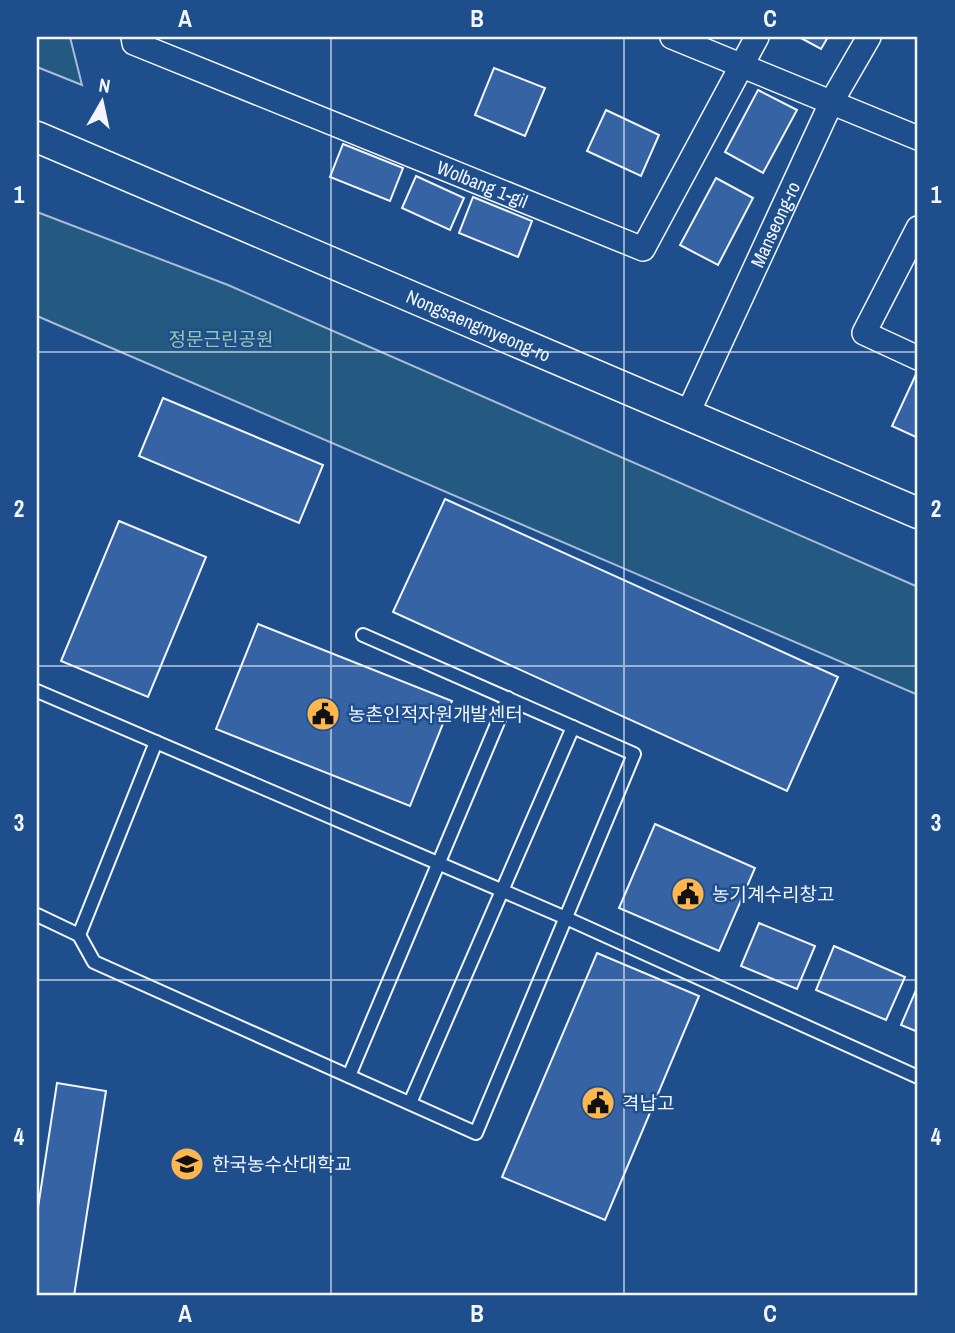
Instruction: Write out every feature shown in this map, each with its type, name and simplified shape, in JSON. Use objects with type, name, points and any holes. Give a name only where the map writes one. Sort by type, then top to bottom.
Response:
[{"type":"street","name":"Wolbang 1-gil","points":[[133,37],[134,43],[643,249],[757,37]]},
{"type":"street","points":[[672,37],[918,138]]},
{"type":"street","name":"Manseong-ro","points":[[687,415],[832,101],[869,37]]},
{"type":"street","name":"Nongsaengmyeong-ro","points":[[37,137],[918,513]]},
{"type":"street","points":[[918,228],[864,333],[918,358]]},
{"type":"lane","points":[[37,915],[79,934],[94,962],[476,1133],[634,754],[363,635]]},
{"type":"lane","points":[[37,691],[566,918],[918,1077]]},
{"type":"lane","points":[[349,1076],[508,698]]},
{"type":"lane","points":[[410,1103],[573,727]]},
{"type":"lane","points":[[79,934],[156,742]]},
{"type":"green space","points":[[37,37],[70,37],[82,85],[37,67]]},
{"type":"green space","name":"정문근린공원","points":[[37,212],[228,285],[918,587],[918,695],[37,316]]},
{"type":"building","points":[[799,37],[828,37],[821,49]]},
{"type":"building","points":[[494,68],[545,88],[525,136],[475,115]]},
{"type":"building","points":[[758,90],[797,110],[763,173],[725,152]]},
{"type":"building","points":[[606,110],[659,135],[641,176],[587,151]]},
{"type":"building","points":[[343,144],[403,168],[390,201],[330,177]]},
{"type":"building","points":[[416,176],[464,198],[450,230],[402,208]]},
{"type":"building","points":[[716,178],[753,198],[718,265],[680,245]]},
{"type":"building","points":[[473,197],[532,221],[518,257],[459,233]]},
{"type":"building","points":[[918,373],[918,438],[892,426]]},
{"type":"building","points":[[163,398],[323,465],[299,523],[139,456]]},
{"type":"building","points":[[445,499],[838,677],[787,791],[393,612]]},
{"type":"building","points":[[119,521],[206,557],[148,697],[61,661]]},
{"type":"building","points":[[258,624],[452,701],[410,806],[216,729]]},
{"type":"building","points":[[655,824],[755,868],[719,951],[619,908]]},
{"type":"building","points":[[759,923],[815,946],[797,989],[741,966]]},
{"type":"building","points":[[834,946],[905,977],[886,1020],[816,990]]},
{"type":"building","points":[[597,953],[699,996],[605,1220],[502,1177]]},
{"type":"building","points":[[916,990],[918,991],[918,1032],[901,1025]]},
{"type":"building","points":[[57,1083],[106,1091],[74,1296],[37,1296],[37,1214]]},
{"type":"place","name":"농촌인적자원개발센터","points":[[323,714]]},
{"type":"place","name":"농기계수리창고","points":[[688,894]]},
{"type":"place","name":"격납고","points":[[598,1103]]},
{"type":"place","name":"한국농수산대학교","points":[[187,1164]]}]
